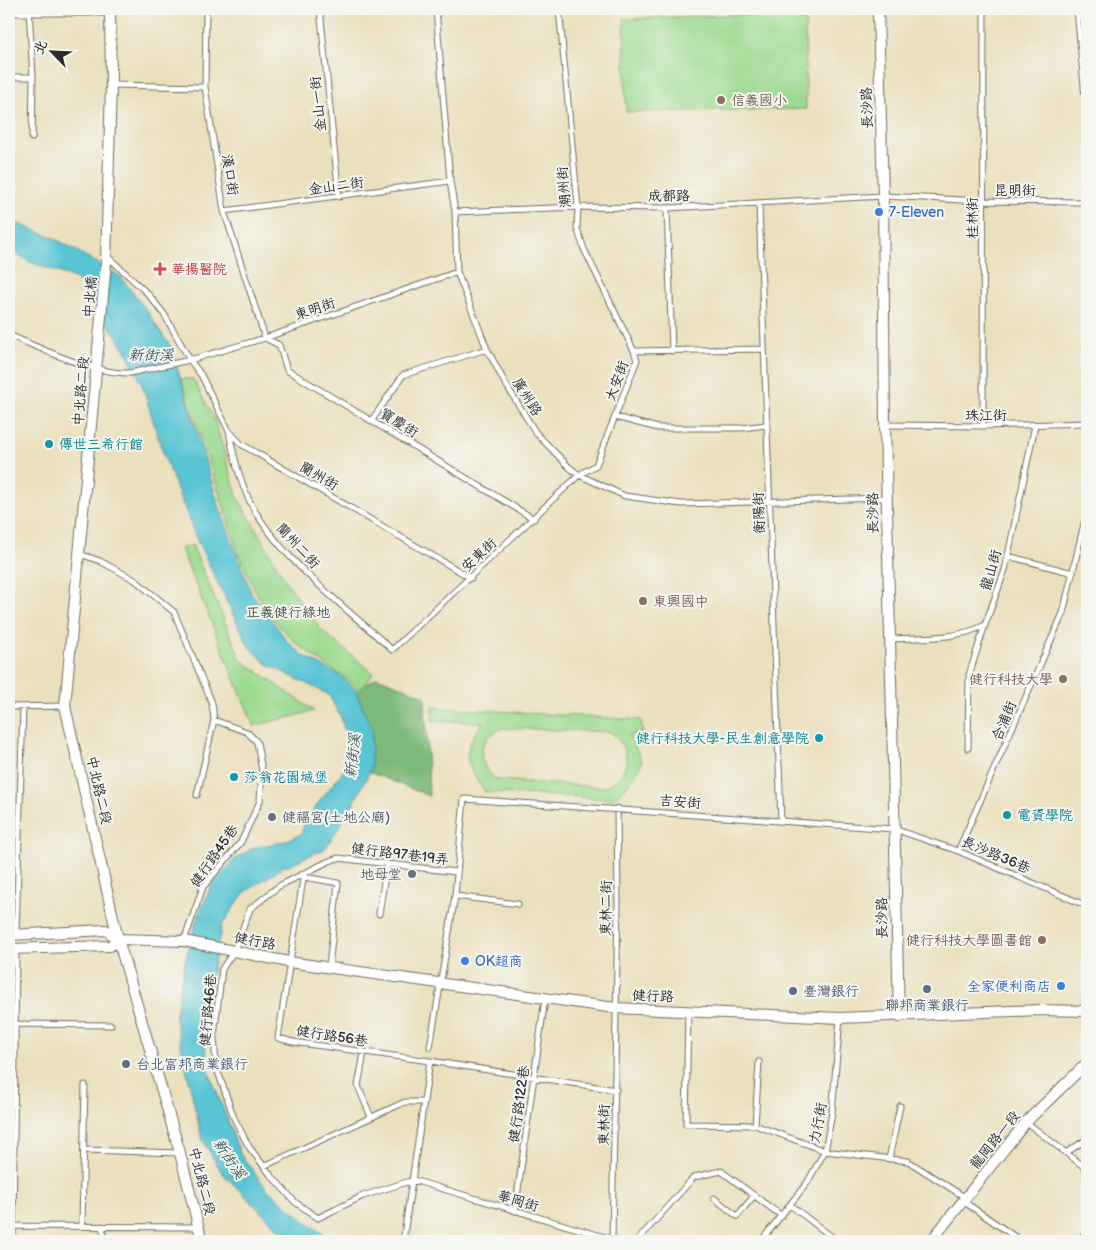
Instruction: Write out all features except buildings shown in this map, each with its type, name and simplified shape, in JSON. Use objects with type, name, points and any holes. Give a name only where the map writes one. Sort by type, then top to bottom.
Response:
[{"type":"street","name":"長沙路","points":[[878,9],[883,196],[886,498],[898,1017]]},
{"type":"street","points":[[106,259],[111,85],[110,11]]},
{"type":"street","name":"中北橋","points":[[100,334],[106,259]]},
{"type":"street","name":"中北路二段","points":[[100,334],[65,706],[118,939],[180,1153],[202,1241]]},
{"type":"street","points":[[12,935],[106,930],[118,939],[186,942]]},
{"type":"street","points":[[12,949],[110,946],[118,939]]},
{"type":"street","name":"健行路","points":[[186,942],[289,962],[614,1008],[840,1018],[1038,1010],[1087,1011]]},
{"type":"street","name":"龍岡路一段","points":[[931,1241],[1026,1122],[1087,1063]]},
{"type":"lane","name":"漢口街","points":[[206,9],[206,86],[224,211],[265,338]]},
{"type":"lane","name":"金山一街","points":[[320,9],[339,197]]},
{"type":"lane","name":"廣州路","points":[[436,9],[450,181],[455,212],[457,272],[487,349],[504,383],[536,433],[579,475],[625,496],[681,504],[770,503],[886,498]]},
{"type":"lane","name":"潮州街","points":[[559,9],[578,207],[577,228],[584,249],[634,350]]},
{"type":"lane","name":"桂林街","points":[[983,426],[984,9]]},
{"type":"lane","points":[[1077,9],[1087,120]]},
{"type":"lane","points":[[29,11],[33,77],[32,138]]},
{"type":"lane","points":[[9,13],[29,11],[110,11]]},
{"type":"lane","points":[[9,77],[33,77]]},
{"type":"lane","points":[[111,85],[206,86]]},
{"type":"lane","name":"金山二街","points":[[224,211],[450,181]]},
{"type":"lane","name":"成都路","points":[[455,212],[578,207],[667,208],[883,196]]},
{"type":"lane","name":"昆明街","points":[[883,196],[983,201],[1087,202]]},
{"type":"lane","name":"衡陽街","points":[[759,204],[781,821]]},
{"type":"lane","points":[[667,208],[672,351]]},
{"type":"lane","name":"蘭州街","points":[[106,259],[148,294],[164,314],[190,360],[201,375],[229,430],[241,444],[471,578]]},
{"type":"lane","name":"東明街","points":[[97,367],[120,373],[130,373],[190,360],[265,338],[457,272]]},
{"type":"lane","points":[[9,335],[53,353],[97,367]]},
{"type":"lane","name":"寶慶街","points":[[265,338],[278,344],[287,370],[534,519]]},
{"type":"lane","points":[[372,420],[403,375],[487,349]]},
{"type":"lane","name":"大安街","points":[[579,475],[596,465],[637,360],[634,350],[763,349]]},
{"type":"lane","points":[[615,417],[658,428],[742,428],[766,425]]},
{"type":"lane","name":"珠江街","points":[[885,424],[983,426],[1087,423]]},
{"type":"lane","name":"龍山街","points":[[968,748],[969,675],[1008,556],[1035,425]]},
{"type":"lane","name":"蘭州二街","points":[[229,430],[234,459],[250,501],[270,534],[296,562],[392,650]]},
{"type":"lane","name":"安東街","points":[[392,650],[579,475]]},
{"type":"lane","name":"合浦街","points":[[958,851],[1063,613],[1087,511]]},
{"type":"lane","points":[[80,554],[100,561],[135,580],[174,612],[212,703],[214,720],[197,795]]},
{"type":"lane","points":[[1008,556],[1073,573]]},
{"type":"lane","points":[[890,639],[949,635],[974,631],[985,625]]},
{"type":"lane","points":[[9,707],[65,706]]},
{"type":"lane","points":[[12,935],[17,888],[23,707]]},
{"type":"lane","name":"健行路45巷","points":[[186,942],[203,887],[242,842],[260,801],[262,771],[257,742],[247,732],[214,720]]},
{"type":"lane","name":"吉安街","points":[[456,872],[464,799],[617,808],[894,829]]},
{"type":"lane","name":"東林二街","points":[[614,1008],[618,904],[617,808]]},
{"type":"lane","name":"長沙路36巷","points":[[894,829],[958,851],[1087,906]]},
{"type":"lane","name":"健行路97巷19弄","points":[[234,951],[250,909],[279,886],[338,858],[456,872]]},
{"type":"lane","points":[[379,914],[387,863]]},
{"type":"lane","points":[[430,1047],[455,896],[456,872]]},
{"type":"lane","points":[[289,962],[304,875],[338,883],[329,967]]},
{"type":"lane","points":[[9,888],[17,888]]},
{"type":"lane","points":[[455,896],[518,904]]},
{"type":"lane","points":[[12,949],[17,1024],[11,1151],[13,1241]]},
{"type":"lane","name":"健行路46巷","points":[[234,951],[222,969],[214,1036],[216,1066],[234,1118],[250,1147],[264,1166],[294,1202],[318,1218],[362,1196],[413,1180]]},
{"type":"lane","name":"健行路56巷","points":[[289,962],[278,1038],[364,1053],[430,1061],[616,1090]]},
{"type":"lane","name":"健行路122巷","points":[[515,1212],[545,999]]},
{"type":"lane","name":"東林街","points":[[614,1008],[616,1090],[614,1241]]},
{"type":"lane","points":[[688,1011],[686,1124],[755,1125],[825,1150],[908,1161],[1022,1241]]},
{"type":"lane","name":"力行街","points":[[761,1241],[807,1183],[825,1150],[832,1113],[840,1018]]},
{"type":"lane","points":[[17,1024],[111,1025]]},
{"type":"lane","points":[[364,1053],[358,1086],[371,1116]]},
{"type":"lane","points":[[403,1241],[430,1061]]},
{"type":"lane","points":[[755,1125],[759,1062]]},
{"type":"lane","points":[[82,1225],[85,1084]]},
{"type":"lane","points":[[264,1166],[405,1102],[423,1102]]},
{"type":"lane","points":[[889,1159],[900,1106]]},
{"type":"lane","points":[[1026,1122],[1087,1169]]},
{"type":"lane","points":[[1066,1153],[1087,1139]]},
{"type":"lane","points":[[85,1150],[180,1153]]},
{"type":"lane","points":[[637,1241],[694,1177],[721,1171],[782,1216]]},
{"type":"lane","name":"華岡街","points":[[413,1180],[614,1241]]},
{"type":"lane","points":[[714,1198],[738,1216],[754,1196]]},
{"type":"lane","points":[[790,1205],[836,1240]]},
{"type":"lane","points":[[13,1226],[199,1226]]},
{"type":"lane","points":[[102,1226],[105,1241]]},
{"type":"lane","points":[[1078,1241],[1087,1230]]},
{"type":"green space","points":[[805,12],[806,109],[626,112],[624,19]]},
{"type":"green space","name":"正義健行綠地","points":[[181,379],[193,379],[214,418],[237,496],[285,580],[320,629],[373,673],[360,690],[291,638],[269,613],[258,596],[234,539]]},
{"type":"green space","name":"正義健行綠地","points":[[192,545],[241,660],[314,711],[254,726],[181,549]]},
{"type":"green space","points":[[377,677],[425,696],[429,796],[362,769],[349,696]]},
{"type":"green space","points":[[433,707],[641,720],[643,733],[629,735],[642,761],[637,773],[613,799],[485,792],[469,764],[468,757],[471,742],[483,722],[432,721]],"holes":[[[502,728],[611,732],[623,747],[626,762],[620,776],[604,787],[497,780],[484,766],[482,759],[483,745],[493,733]]]},
{"type":"water","name":"新街溪","points":[[9,220],[54,238],[120,276],[144,307],[171,347],[218,503],[251,592],[287,641],[304,656],[339,675],[355,689],[372,729],[371,769],[350,810],[325,849],[283,867],[244,893],[222,925],[202,1021],[209,1072],[241,1155],[268,1190],[304,1220],[334,1241],[295,1241],[278,1228],[222,1173],[202,1139],[175,1019],[185,961],[197,919],[211,886],[235,859],[253,848],[285,841],[301,834],[306,819],[344,770],[349,744],[341,718],[329,695],[267,664],[249,647],[196,538],[163,453],[143,387],[125,349],[77,279],[30,262],[9,249]]},
{"type":"place","name":"信義國小","points":[[721,100]]},
{"type":"place","name":"7-Eleven","points":[[879,212]]},
{"type":"place","name":"華揚醫院","points":[[160,269]]},
{"type":"place","name":"傳世三希行館","points":[[49,444]]},
{"type":"place","name":"東興國中","points":[[643,601]]},
{"type":"place","name":"健行科技大學","points":[[1063,679]]},
{"type":"place","name":"健行科技大學-民生創意學院","points":[[819,738]]},
{"type":"place","name":"莎翁花園城堡","points":[[234,777]]},
{"type":"place","name":"電資學院","points":[[1007,815]]},
{"type":"place","name":"健福宮(土地公廟)","points":[[272,817]]},
{"type":"place","name":"地母堂","points":[[412,874]]},
{"type":"place","name":"健行科技大學圖書館","points":[[1042,940]]},
{"type":"place","name":"OK超商","points":[[465,961]]},
{"type":"place","name":"全家便利商店","points":[[1061,986]]},
{"type":"place","name":"聯邦商業銀行","points":[[927,989]]},
{"type":"place","name":"臺灣銀行","points":[[793,991]]},
{"type":"place","name":"台北富邦商業銀行","points":[[126,1064]]}]
